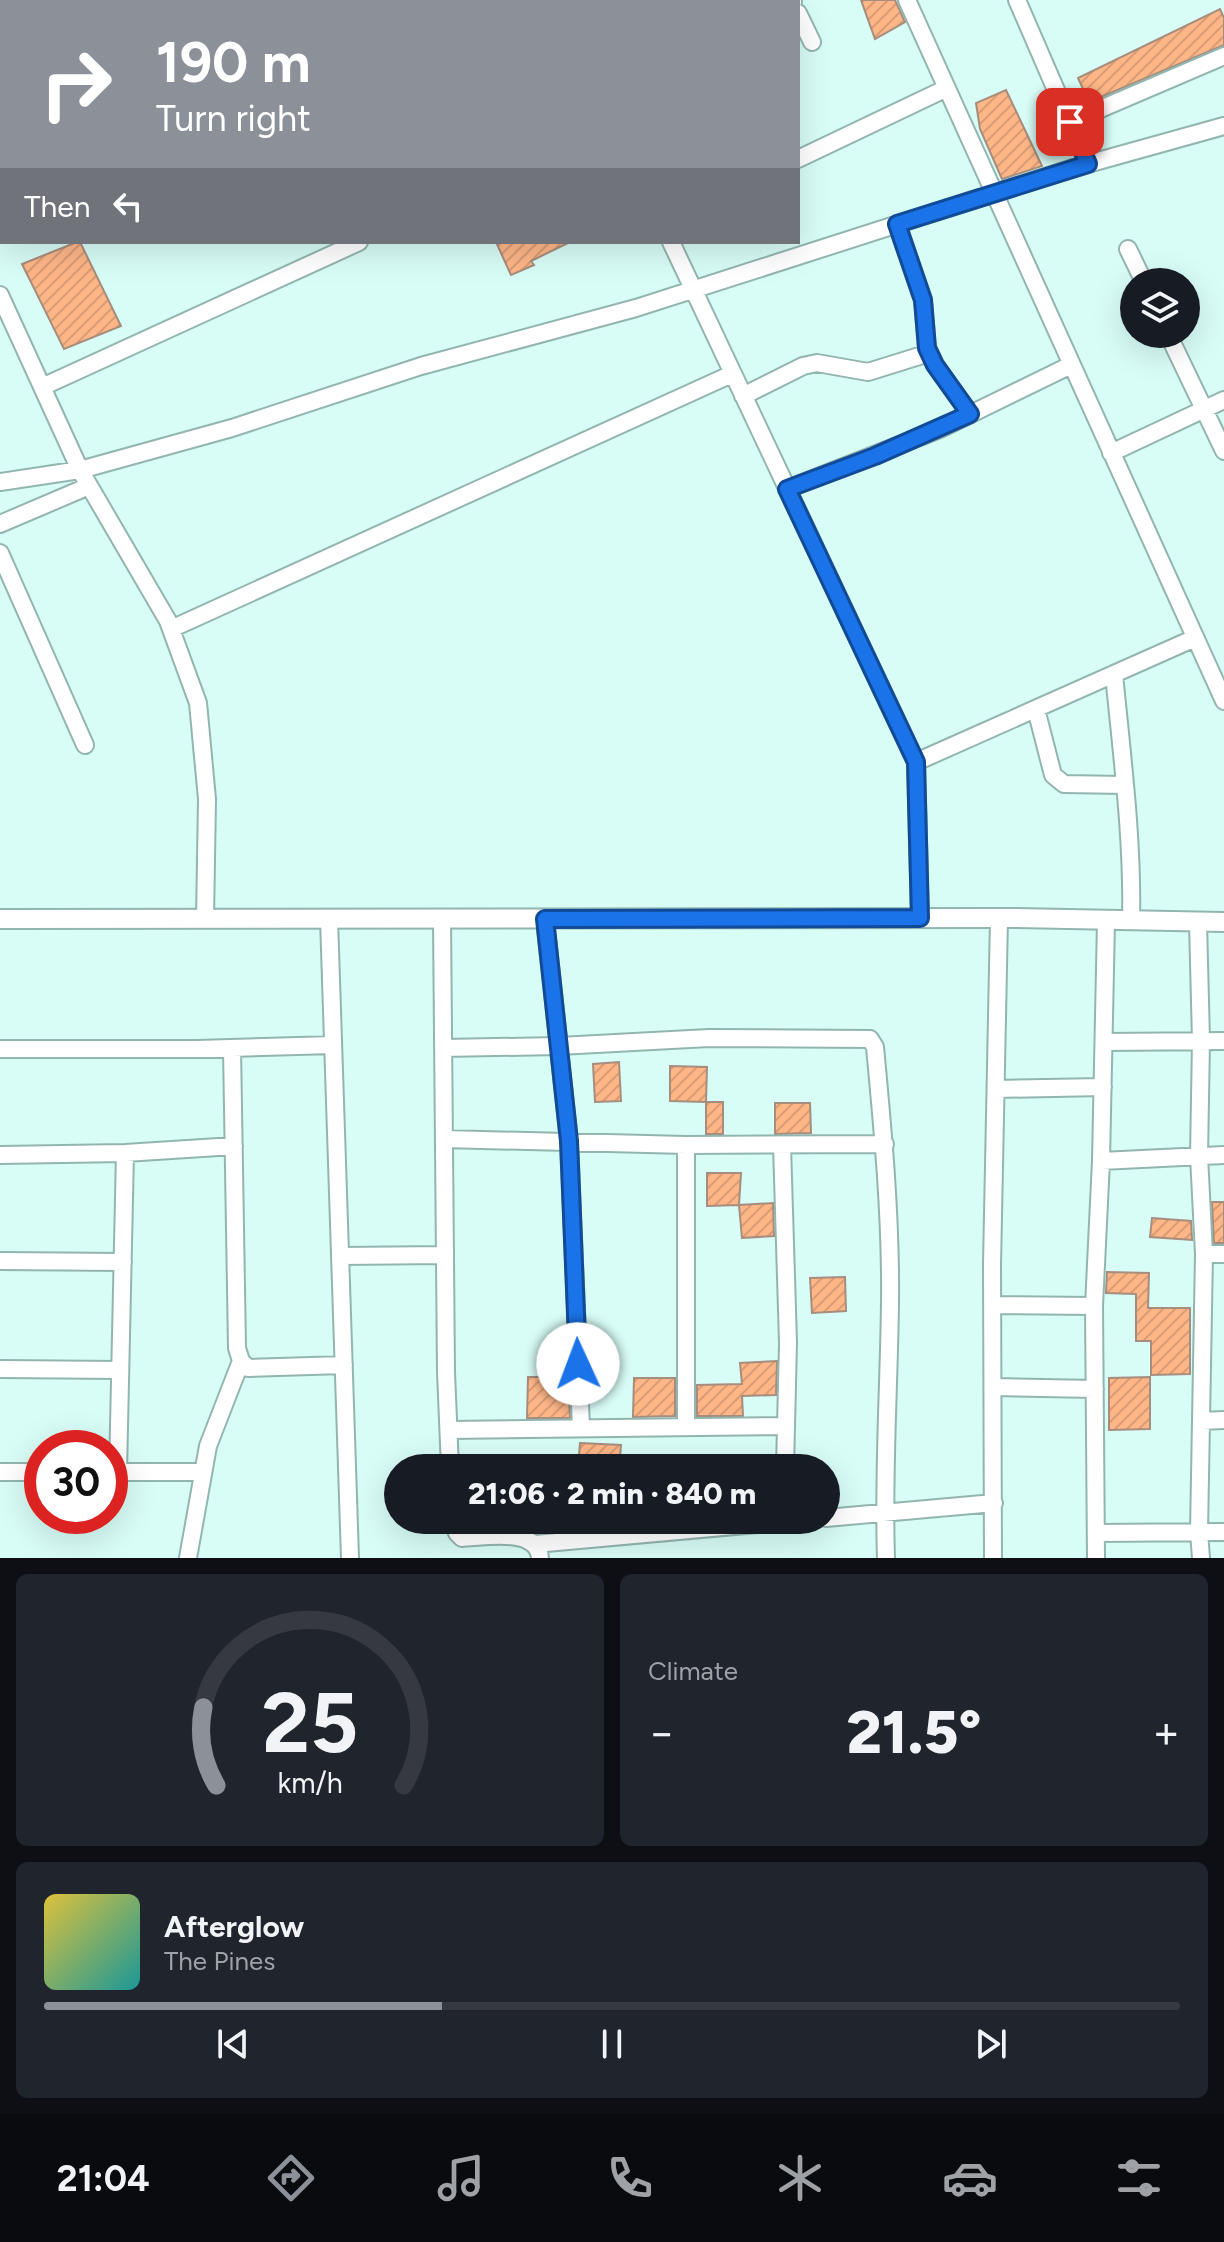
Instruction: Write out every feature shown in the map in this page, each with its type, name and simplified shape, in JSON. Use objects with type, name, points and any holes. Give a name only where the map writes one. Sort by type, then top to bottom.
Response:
[{"type":"street","points":[[907,0],[1224,701]]},
{"type":"street","points":[[1017,0],[1088,164]]},
{"type":"street","points":[[800,17],[812,42]]},
{"type":"street","points":[[1070,122],[1224,56]]},
{"type":"street","points":[[800,158],[947,88]]},
{"type":"street","points":[[0,482],[80,470],[232,428],[421,366],[585,323],[1088,164],[1224,126]]},
{"type":"street","points":[[897,224],[923,300],[929,353],[970,414]]},
{"type":"street","points":[[42,387],[352,244]]},
{"type":"street","points":[[672,244],[916,762],[920,918]]},
{"type":"street","points":[[1128,249],[1137,268]]},
{"type":"street","points":[[0,295],[80,470],[171,629],[198,703],[207,799],[205,919]]},
{"type":"street","points":[[1174,348],[1224,451]]},
{"type":"street","points":[[743,396],[803,366],[817,363],[868,372],[929,353]]},
{"type":"street","points":[[787,489],[875,456],[1071,365]]},
{"type":"street","points":[[171,629],[732,374]]},
{"type":"street","points":[[1111,453],[1224,400]]},
{"type":"street","points":[[0,524],[89,486]]},
{"type":"street","points":[[0,553],[85,745]]},
{"type":"street","points":[[916,762],[1195,638]]},
{"type":"street","points":[[1114,674],[1132,878],[1131,921]]},
{"type":"street","points":[[1036,709],[1053,775],[1058,781],[1064,784],[1125,785]]},
{"type":"street","points":[[0,919],[999,918],[1224,922]]},
{"type":"street","points":[[993,1558],[999,918]]},
{"type":"street","points":[[329,919],[350,1558]]},
{"type":"street","points":[[442,919],[450,1454]]},
{"type":"street","points":[[545,919],[569,1141],[581,1428]]},
{"type":"street","points":[[1096,1558],[1094,1306],[1101,1161],[1106,921]]},
{"type":"street","points":[[1198,922],[1201,1041],[1199,1156],[1204,1254],[1201,1558]]},
{"type":"street","points":[[443,1048],[709,1038],[870,1039],[875,1047],[889,1212],[886,1558]]},
{"type":"street","points":[[1104,1042],[1224,1041]]},
{"type":"street","points":[[0,1049],[333,1045]]},
{"type":"street","points":[[232,1048],[237,1348],[241,1361],[248,1368],[344,1365]]},
{"type":"street","points":[[996,1089],[1103,1087]]},
{"type":"street","points":[[444,1139],[686,1145],[885,1144]]},
{"type":"street","points":[[686,1145],[686,1427]]},
{"type":"street","points":[[782,1145],[788,1343],[785,1454]]},
{"type":"street","points":[[0,1155],[125,1153],[234,1146]]},
{"type":"street","points":[[116,1430],[125,1153]]},
{"type":"street","points":[[1101,1161],[1224,1155]]},
{"type":"street","points":[[1204,1254],[1224,1254]]},
{"type":"street","points":[[340,1256],[445,1255]]},
{"type":"street","points":[[0,1261],[123,1262]]},
{"type":"street","points":[[993,1305],[1094,1306]]},
{"type":"street","points":[[188,1558],[208,1446],[241,1361]]},
{"type":"street","points":[[0,1369],[120,1370]]},
{"type":"street","points":[[993,1387],[1095,1389]]},
{"type":"street","points":[[1201,1421],[1224,1420]]},
{"type":"street","points":[[449,1430],[786,1426]]},
{"type":"street","points":[[0,1472],[24,1472]]},
{"type":"street","points":[[128,1472],[202,1472]]},
{"type":"street","points":[[840,1517],[994,1503]]},
{"type":"street","points":[[1096,1533],[1224,1532]]},
{"type":"street","points":[[458,1534],[462,1538],[525,1537],[538,1551],[676,1534]]},
{"type":"building","points":[[861,0],[895,0],[905,22],[875,39]]},
{"type":"building","points":[[1220,9],[1224,18],[1224,45],[1089,102],[1078,78]]},
{"type":"building","points":[[1006,90],[1042,166],[1002,179],[980,129],[976,103]]},
{"type":"building","points":[[72,244],[81,244],[121,326],[64,349],[22,264]]},
{"type":"building","points":[[497,244],[566,244],[531,261],[534,265],[511,275]]},
{"type":"building","points":[[619,1062],[621,1101],[595,1102],[593,1064]]},
{"type":"building","points":[[670,1066],[707,1067],[706,1102],[670,1101]]},
{"type":"building","points":[[706,1102],[723,1102],[723,1134],[706,1134]]},
{"type":"building","points":[[775,1103],[810,1103],[811,1133],[775,1134]]},
{"type":"building","points":[[707,1173],[741,1173],[739,1205],[707,1206]]},
{"type":"building","points":[[1212,1202],[1224,1202],[1224,1243],[1214,1243]]},
{"type":"building","points":[[773,1203],[774,1236],[742,1238],[739,1205]]},
{"type":"building","points":[[1152,1218],[1191,1221],[1192,1240],[1150,1237]]},
{"type":"building","points":[[1107,1272],[1149,1273],[1148,1308],[1190,1308],[1190,1374],[1151,1375],[1151,1341],[1136,1341],[1136,1294],[1106,1293]]},
{"type":"building","points":[[845,1277],[846,1311],[812,1313],[810,1278]]},
{"type":"building","points":[[777,1361],[776,1395],[742,1396],[743,1416],[697,1416],[697,1385],[742,1384],[740,1363]]},
{"type":"building","points":[[528,1377],[568,1377],[570,1418],[527,1418]]},
{"type":"building","points":[[1150,1377],[1150,1429],[1109,1430],[1109,1378]]},
{"type":"building","points":[[634,1378],[675,1378],[675,1416],[633,1417]]},
{"type":"building","points":[[580,1443],[621,1445],[620,1454],[579,1454]]},
{"type":"route","points":[[578,1364],[569,1141],[545,919],[920,918],[916,762],[787,489],[875,456],[970,414],[935,365],[927,348],[923,300],[897,224],[1088,164],[1070,122]]}]
